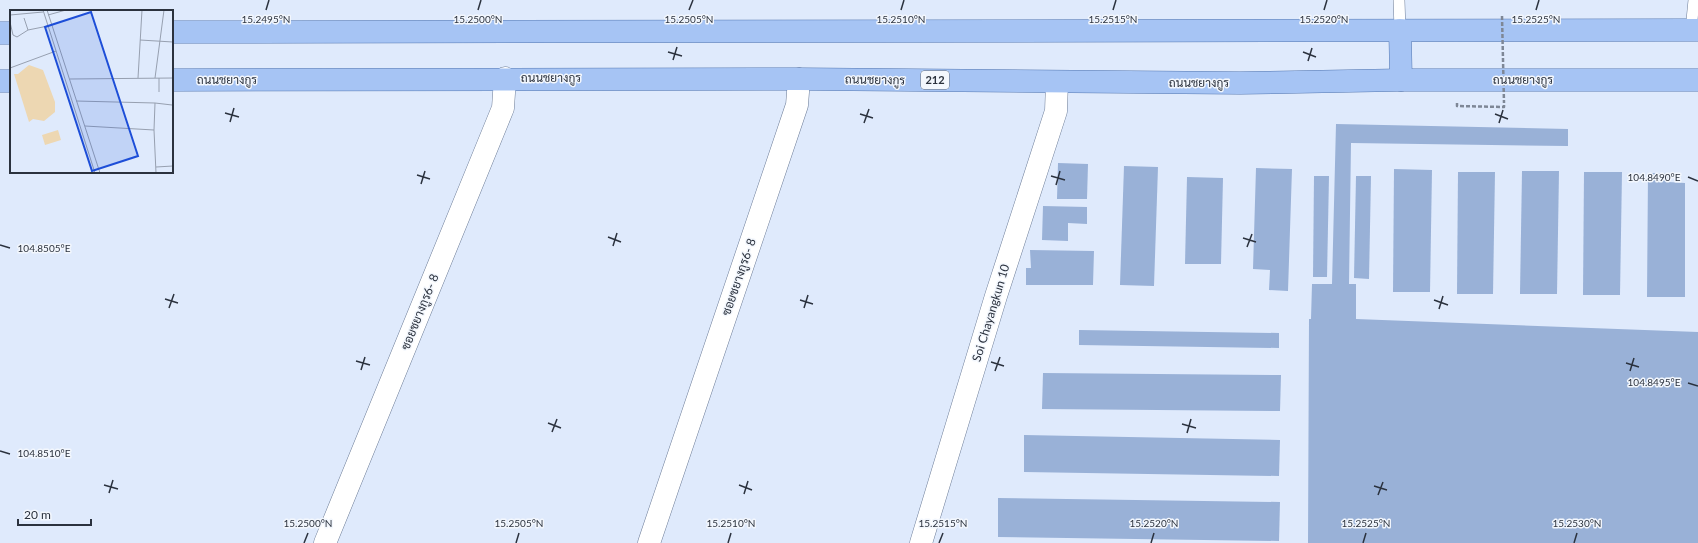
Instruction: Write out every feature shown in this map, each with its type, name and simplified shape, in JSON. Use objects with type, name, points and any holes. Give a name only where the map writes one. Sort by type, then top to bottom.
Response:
[{"type":"main road","points":[[1400,30],[1401,80]]},
{"type":"main road","points":[[173,32],[1694,30]]},
{"type":"main road","name":"ถนนชยางกูร","points":[[173,80],[505,78],[1240,83],[1401,80],[1698,80]]},
{"type":"street","name":"ซอยชยางกูร6- 8","points":[[325,543],[503,108],[505,78]]},
{"type":"street","name":"ซอยชยางกูร6- 8","points":[[649,543],[797,105],[799,79]]},
{"type":"street","name":"Soi Chayangkun 10","points":[[921,543],[996,296],[1056,110],[1057,82]]},
{"type":"lane","points":[[1399,0],[1400,30]]},
{"type":"lane","points":[[1694,0],[1694,30]]},
{"type":"path","points":[[1502,16],[1504,103]]},
{"type":"path","points":[[1457,106],[1504,107]]},
{"type":"building","points":[[1336,124],[1568,129],[1568,146],[1351,143],[1349,284],[1356,284],[1356,319],[1698,332],[1698,543],[1308,543],[1309,319],[1311,319],[1312,284],[1332,284]]},
{"type":"building","points":[[1058,163],[1088,164],[1087,199],[1057,199]]},
{"type":"building","points":[[1124,166],[1158,167],[1154,286],[1120,285]]},
{"type":"building","points":[[1256,168],[1292,169],[1288,291],[1269,290],[1270,270],[1253,269]]},
{"type":"building","points":[[1394,169],[1432,170],[1430,292],[1393,292]]},
{"type":"building","points":[[1522,171],[1559,171],[1557,294],[1520,294]]},
{"type":"building","points":[[1458,172],[1495,172],[1493,294],[1457,294]]},
{"type":"building","points":[[1584,172],[1622,172],[1620,295],[1583,295]]},
{"type":"building","points":[[1648,173],[1668,173],[1668,182],[1685,183],[1685,297],[1647,297]]},
{"type":"building","points":[[1314,176],[1329,176],[1327,277],[1313,277]]},
{"type":"building","points":[[1356,176],[1371,176],[1369,279],[1354,278]]},
{"type":"building","points":[[1187,177],[1223,178],[1221,264],[1185,264]]},
{"type":"building","points":[[1043,206],[1087,207],[1087,224],[1068,223],[1068,241],[1042,240]]},
{"type":"building","points":[[1030,250],[1094,251],[1093,285],[1026,285],[1026,268],[1031,268]]},
{"type":"building","points":[[1079,330],[1279,333],[1279,348],[1079,345]]},
{"type":"building","points":[[1043,373],[1281,375],[1280,411],[1042,409]]},
{"type":"building","points":[[1024,435],[1280,440],[1279,476],[1024,472]]},
{"type":"building","points":[[998,498],[1280,502],[1279,541],[998,537]]}]
